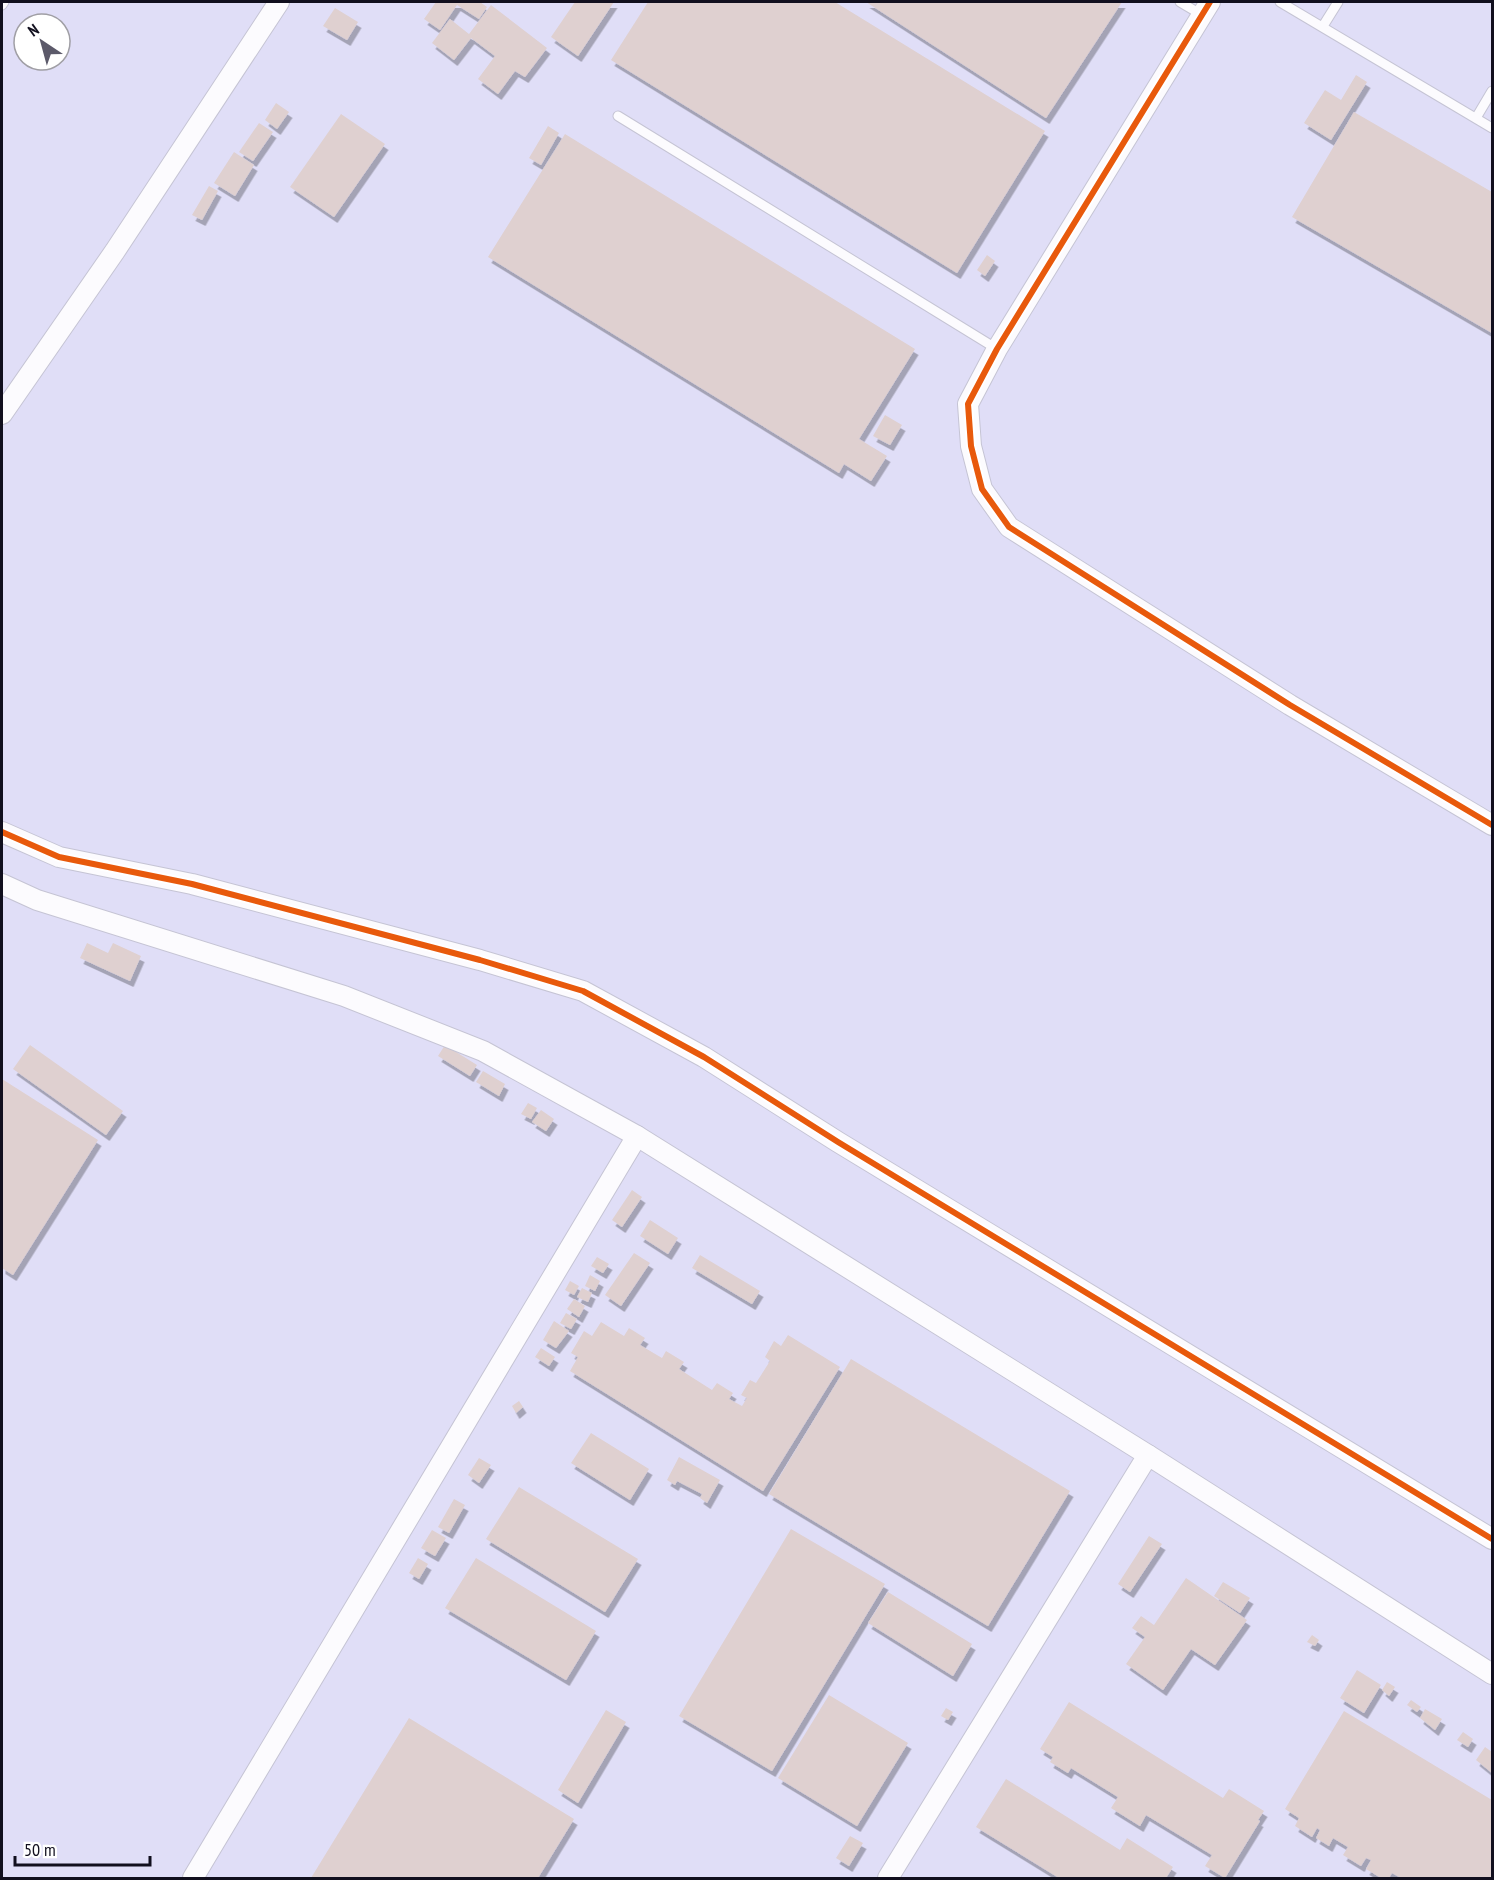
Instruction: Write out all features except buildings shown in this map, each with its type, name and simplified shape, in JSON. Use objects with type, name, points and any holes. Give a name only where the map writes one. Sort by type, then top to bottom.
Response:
[{"type":"street","points":[[2,414],[115,251],[279,2]]},
{"type":"street","points":[[1206,8],[996,349],[968,404],[970,447],[982,489],[1009,527],[1290,705],[1492,825]]},
{"type":"street","points":[[2,832],[59,857],[192,884],[480,960],[583,991],[704,1057],[838,1142],[1492,1539]]},
{"type":"street","points":[[2,884],[37,900],[344,996],[472,1046],[637,1136],[1148,1455],[1492,1674]]},
{"type":"street","points":[[193,1878],[637,1136]]},
{"type":"street","points":[[888,1878],[1148,1455]]},
{"type":"lane","points":[[1180,2],[1206,8]]},
{"type":"lane","points":[[1280,2],[1492,128]]},
{"type":"lane","points":[[1323,26],[1338,2]]},
{"type":"lane","points":[[1476,118],[1492,91]]},
{"type":"lane","points":[[618,116],[996,349]]},
{"type":"shaded area","points":[[2,2],[1492,2],[1492,1878],[2,1878]]},
{"type":"cycle path","points":[[1210,2],[997,349],[968,404],[971,446],[982,489],[1009,527],[1290,705],[1492,825]]},
{"type":"cycle path","points":[[2,832],[59,857],[192,884],[480,960],[583,991],[704,1057],[838,1142],[1492,1539]]}]
